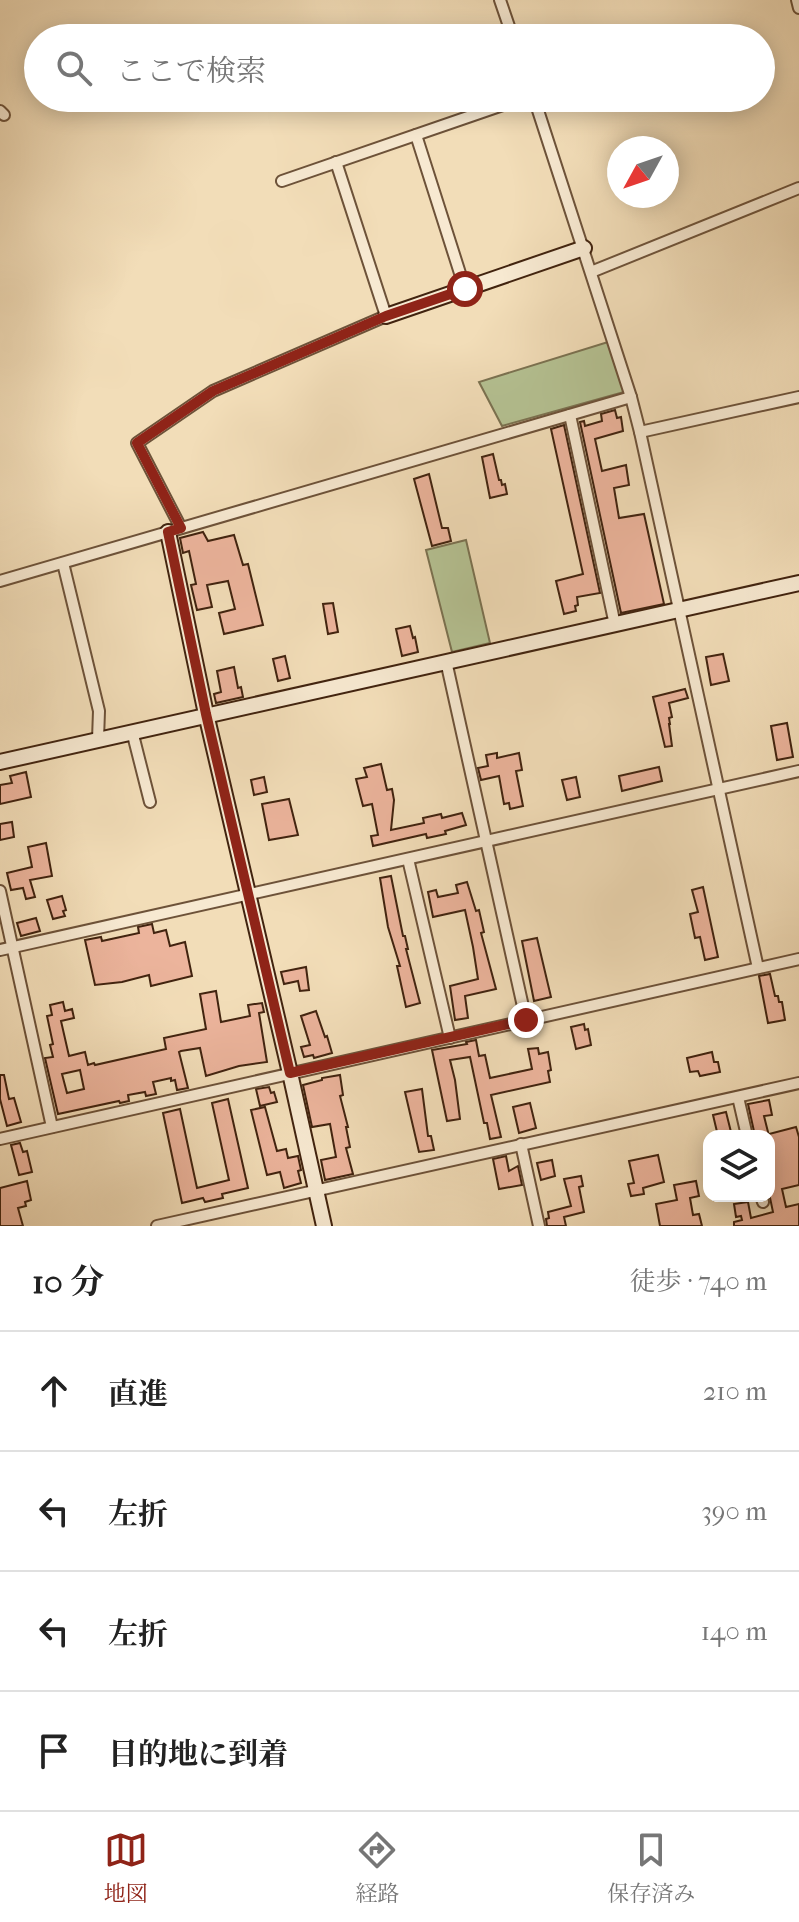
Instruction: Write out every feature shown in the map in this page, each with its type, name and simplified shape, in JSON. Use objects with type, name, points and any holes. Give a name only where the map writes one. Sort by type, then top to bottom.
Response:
[{"type":"street","points":[[500,0],[508,24]]},
{"type":"street","points":[[797,0],[799,8]]},
{"type":"street","points":[[282,181],[483,112]]},
{"type":"street","points":[[539,112],[640,432],[758,968]]},
{"type":"street","points":[[416,135],[465,289]]},
{"type":"street","points":[[336,162],[386,316]]},
{"type":"street","points":[[591,272],[799,188]]},
{"type":"street","points":[[324,1226],[206,714],[175,530],[137,443],[213,391],[386,316],[584,248]]},
{"type":"street","points":[[0,581],[631,397]]},
{"type":"street","points":[[640,432],[799,397]]},
{"type":"street","points":[[570,415],[615,625]]},
{"type":"street","points":[[63,563],[99,711],[98,739]]},
{"type":"street","points":[[0,762],[799,583]]},
{"type":"street","points":[[446,661],[526,1020]]},
{"type":"street","points":[[132,731],[150,802]]},
{"type":"street","points":[[0,950],[799,773]]},
{"type":"street","points":[[408,859],[450,1038]]},
{"type":"street","points":[[0,891],[52,1127]]},
{"type":"street","points":[[0,1139],[799,959]]},
{"type":"street","points":[[157,1226],[799,1083]]},
{"type":"street","points":[[738,1097],[746,1130]]},
{"type":"street","points":[[521,1144],[539,1226]]},
{"type":"green space","points":[[608,342],[624,392],[502,426],[479,382]]},
{"type":"green space","points":[[466,540],[490,643],[452,652],[426,550]]},
{"type":"building","points":[[615,410],[617,418],[621,417],[623,431],[595,439],[602,471],[626,465],[629,485],[614,488],[619,518],[644,514],[664,604],[621,613],[580,422],[584,421],[585,426],[602,421],[601,414]]},
{"type":"building","points":[[564,425],[600,593],[577,597],[576,611],[564,614],[556,581],[583,574],[551,429]]},
{"type":"building","points":[[493,454],[499,480],[502,485],[505,484],[507,494],[490,498],[482,457]]},
{"type":"building","points":[[429,474],[442,528],[448,528],[451,541],[432,546],[414,479]]},
{"type":"building","points":[[203,532],[208,541],[234,535],[243,565],[248,564],[263,625],[224,634],[219,613],[235,609],[228,581],[207,585],[212,607],[197,610],[191,585],[196,584],[189,551],[183,553],[180,538]]},
{"type":"building","points":[[333,603],[338,632],[328,634],[323,604]]},
{"type":"building","points":[[410,626],[418,652],[402,656],[396,629]]},
{"type":"building","points":[[723,654],[729,681],[711,685],[706,657]]},
{"type":"building","points":[[285,656],[290,678],[278,681],[273,659]]},
{"type":"building","points":[[234,667],[243,697],[216,703],[214,694],[221,692],[217,671]]},
{"type":"building","points":[[685,689],[688,698],[669,703],[672,746],[665,747],[653,697]]},
{"type":"building","points":[[787,723],[793,757],[777,760],[771,726]]},
{"type":"building","points":[[497,753],[497,758],[519,753],[522,770],[516,771],[523,806],[510,809],[509,803],[504,804],[499,776],[481,780],[478,768],[488,766],[486,755]]},
{"type":"building","points":[[381,764],[387,790],[392,789],[394,800],[391,830],[424,823],[423,818],[441,814],[442,818],[462,813],[466,825],[445,831],[446,834],[427,838],[426,834],[373,846],[371,836],[378,835],[372,804],[363,806],[356,779],[367,777],[364,768]]},
{"type":"building","points":[[659,767],[662,781],[622,791],[619,776]]},
{"type":"building","points":[[26,772],[31,797],[0,804],[0,785],[12,783],[10,776]]},
{"type":"building","points":[[264,777],[267,792],[254,795],[251,780]]},
{"type":"building","points":[[576,777],[580,797],[567,800],[562,780]]},
{"type":"building","points":[[289,799],[298,835],[269,840],[262,804]]},
{"type":"building","points":[[12,822],[14,837],[0,840],[0,824]]},
{"type":"building","points":[[46,843],[52,876],[30,880],[35,897],[26,899],[23,888],[11,890],[7,873],[32,867],[28,847]]},
{"type":"building","points":[[391,876],[420,1003],[406,1007],[380,878]]},
{"type":"building","points":[[467,882],[476,911],[479,910],[484,932],[481,933],[496,989],[465,996],[468,1018],[455,1020],[450,986],[478,979],[473,947],[465,910],[433,917],[428,892],[436,890],[438,897],[458,893],[456,885]]},
{"type":"building","points":[[703,887],[718,957],[705,960],[700,937],[695,938],[690,914],[698,912],[692,890]]},
{"type":"building","points":[[62,896],[65,916],[53,919],[47,900]]},
{"type":"building","points":[[36,918],[40,931],[21,936],[17,923]]},
{"type":"building","points":[[152,924],[154,933],[166,930],[170,946],[185,942],[192,976],[151,986],[149,975],[95,985],[85,940],[101,937],[102,941],[139,933],[138,927]]},
{"type":"building","points":[[537,938],[551,997],[534,1001],[522,941]]},
{"type":"building","points":[[306,967],[309,990],[300,991],[298,981],[284,984],[281,972]]},
{"type":"building","points":[[770,974],[775,996],[782,1002],[785,1020],[768,1023],[759,976]]},
{"type":"building","points":[[216,991],[221,1022],[250,1016],[248,1005],[262,1003],[264,1012],[259,1013],[267,1062],[206,1076],[200,1048],[181,1051],[188,1088],[177,1090],[175,1080],[171,1081],[171,1078],[153,1082],[156,1094],[128,1095],[129,1101],[58,1114],[45,1058],[53,1057],[47,1016],[52,1015],[50,1005],[63,1002],[65,1011],[72,1009],[74,1018],[61,1021],[69,1056],[85,1052],[88,1065],[95,1065],[166,1049],[164,1038],[206,1029],[200,994]],"holes":[[[80,1070],[84,1089],[67,1093],[62,1074]]]},
{"type":"building","points":[[316,1011],[332,1053],[314,1058],[313,1055],[304,1057],[301,1047],[310,1045],[301,1016]]},
{"type":"building","points":[[584,1024],[591,1045],[576,1049],[571,1027]]},
{"type":"building","points":[[476,1040],[479,1056],[485,1055],[490,1078],[532,1069],[528,1049],[538,1048],[539,1054],[548,1052],[550,1082],[491,1095],[501,1137],[490,1139],[470,1057],[450,1060],[460,1119],[447,1121],[432,1050]]},
{"type":"building","points":[[712,1052],[720,1072],[700,1076],[698,1071],[690,1072],[687,1058]]},
{"type":"building","points":[[0,1075],[4,1075],[9,1099],[14,1098],[21,1122],[7,1126],[0,1099]]},
{"type":"building","points":[[340,1075],[343,1095],[340,1096],[350,1147],[346,1148],[353,1174],[325,1180],[321,1160],[336,1157],[330,1124],[312,1127],[303,1085]]},
{"type":"building","points":[[269,1087],[277,1102],[260,1106],[256,1089]]},
{"type":"building","points":[[422,1089],[428,1136],[431,1136],[434,1150],[419,1152],[405,1092]]},
{"type":"building","points":[[228,1099],[248,1188],[222,1194],[223,1198],[205,1202],[203,1198],[182,1203],[163,1113],[180,1109],[197,1188],[229,1180],[212,1103]]},
{"type":"building","points":[[769,1100],[772,1115],[764,1116],[768,1130],[754,1130],[748,1104]]},
{"type":"building","points":[[530,1103],[536,1128],[519,1133],[513,1107]]},
{"type":"building","points":[[265,1107],[277,1151],[286,1149],[288,1158],[298,1156],[301,1183],[284,1188],[280,1172],[267,1175],[251,1110]]},
{"type":"building","points":[[726,1112],[730,1130],[717,1130],[713,1115]]},
{"type":"building","points":[[796,1127],[799,1137],[799,1185],[782,1189],[786,1207],[799,1204],[799,1226],[734,1226],[734,1222],[742,1220],[741,1216],[736,1217],[734,1204],[748,1202],[751,1218],[773,1212],[775,1132]]},
{"type":"building","points":[[20,1143],[23,1152],[27,1151],[32,1172],[19,1175],[11,1145]]},
{"type":"building","points":[[658,1155],[664,1182],[643,1188],[644,1194],[631,1196],[628,1184],[634,1183],[629,1161]]},
{"type":"building","points":[[506,1156],[509,1171],[518,1166],[522,1185],[499,1189],[493,1159]]},
{"type":"building","points":[[552,1160],[555,1176],[541,1180],[537,1163]]},
{"type":"building","points":[[581,1176],[583,1186],[579,1187],[584,1212],[564,1217],[566,1226],[547,1226],[548,1212],[571,1206],[564,1179]]},
{"type":"building","points":[[27,1181],[31,1200],[25,1202],[26,1206],[18,1208],[23,1226],[0,1226],[0,1188]]},
{"type":"building","points":[[696,1181],[699,1196],[690,1198],[693,1215],[699,1214],[702,1226],[660,1226],[656,1204],[677,1200],[674,1185]]},
{"type":"route","points":[[465,289],[386,316],[213,391],[137,443],[181,528],[168,532],[206,714],[290,1073],[526,1020]]}]
